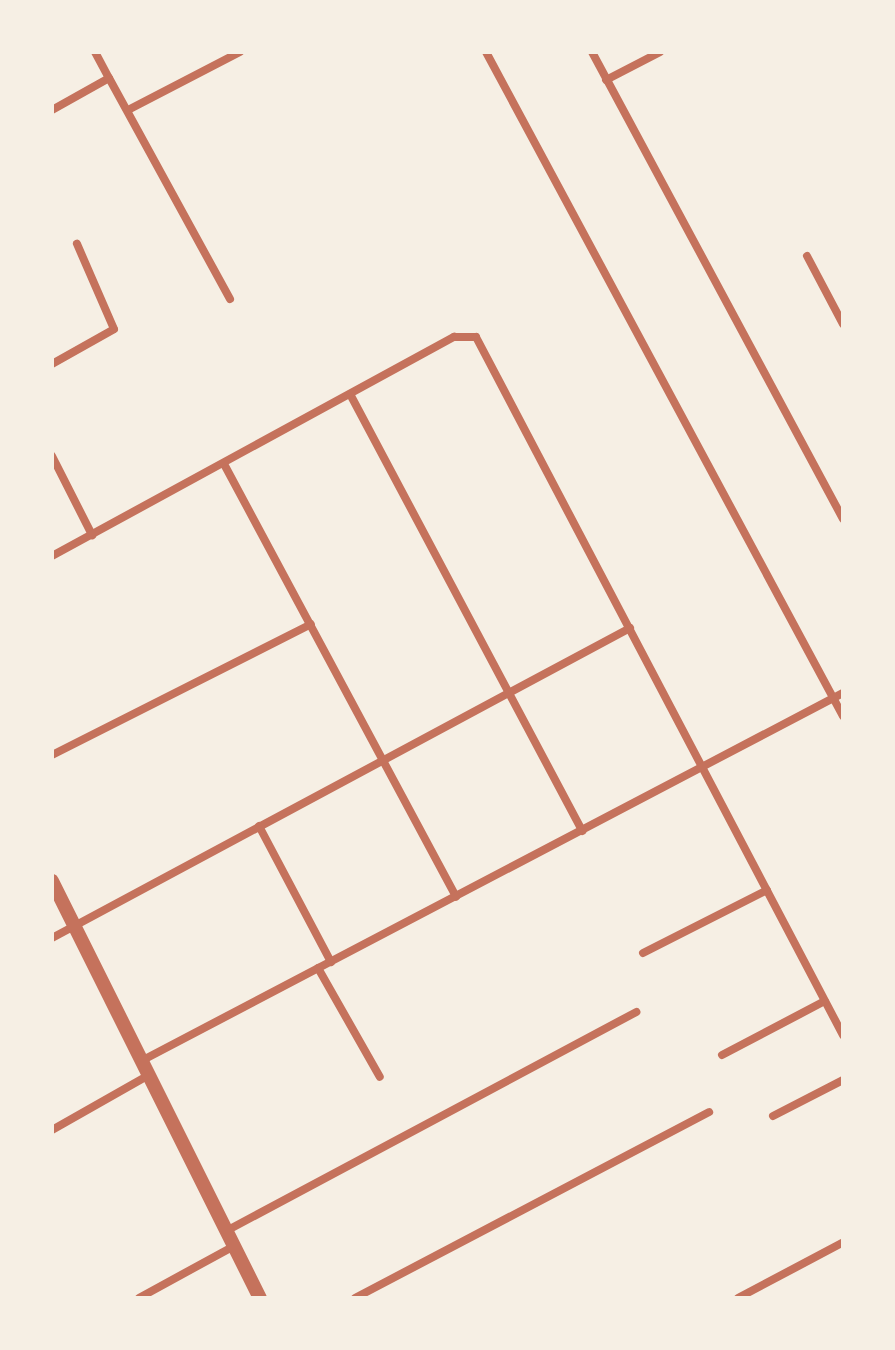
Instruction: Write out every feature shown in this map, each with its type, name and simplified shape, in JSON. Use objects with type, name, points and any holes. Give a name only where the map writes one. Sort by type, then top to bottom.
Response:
[{"type":"street","points":[[95,52],[230,299]]},
{"type":"street","points":[[128,110],[240,52]]},
{"type":"street","points":[[486,52],[839,696],[843,716]]},
{"type":"street","points":[[592,52],[843,519]]},
{"type":"street","points":[[606,80],[660,52]]},
{"type":"street","points":[[52,110],[109,78]]},
{"type":"street","points":[[52,364],[114,329],[77,244]]},
{"type":"street","points":[[807,256],[843,324]]},
{"type":"street","points":[[52,556],[454,337],[476,337],[843,1035]]},
{"type":"street","points":[[350,394],[506,694],[582,831]]},
{"type":"street","points":[[52,456],[92,535]]},
{"type":"street","points":[[224,464],[456,897]]},
{"type":"street","points":[[52,755],[311,624]]},
{"type":"street","points":[[52,938],[630,628]]},
{"type":"street","points":[[143,1060],[839,696]]},
{"type":"street","points":[[259,826],[331,962]]},
{"type":"street","points":[[52,881],[260,1298]]},
{"type":"street","points":[[643,953],[767,890]]},
{"type":"street","points":[[318,968],[380,1077]]},
{"type":"street","points":[[722,1055],[825,1001]]},
{"type":"street","points":[[228,1230],[637,1012]]},
{"type":"street","points":[[52,1130],[150,1074]]},
{"type":"street","points":[[773,1116],[843,1080]]},
{"type":"street","points":[[355,1298],[709,1112]]},
{"type":"street","points":[[738,1298],[842,1243]]},
{"type":"street","points":[[139,1298],[234,1246]]}]
